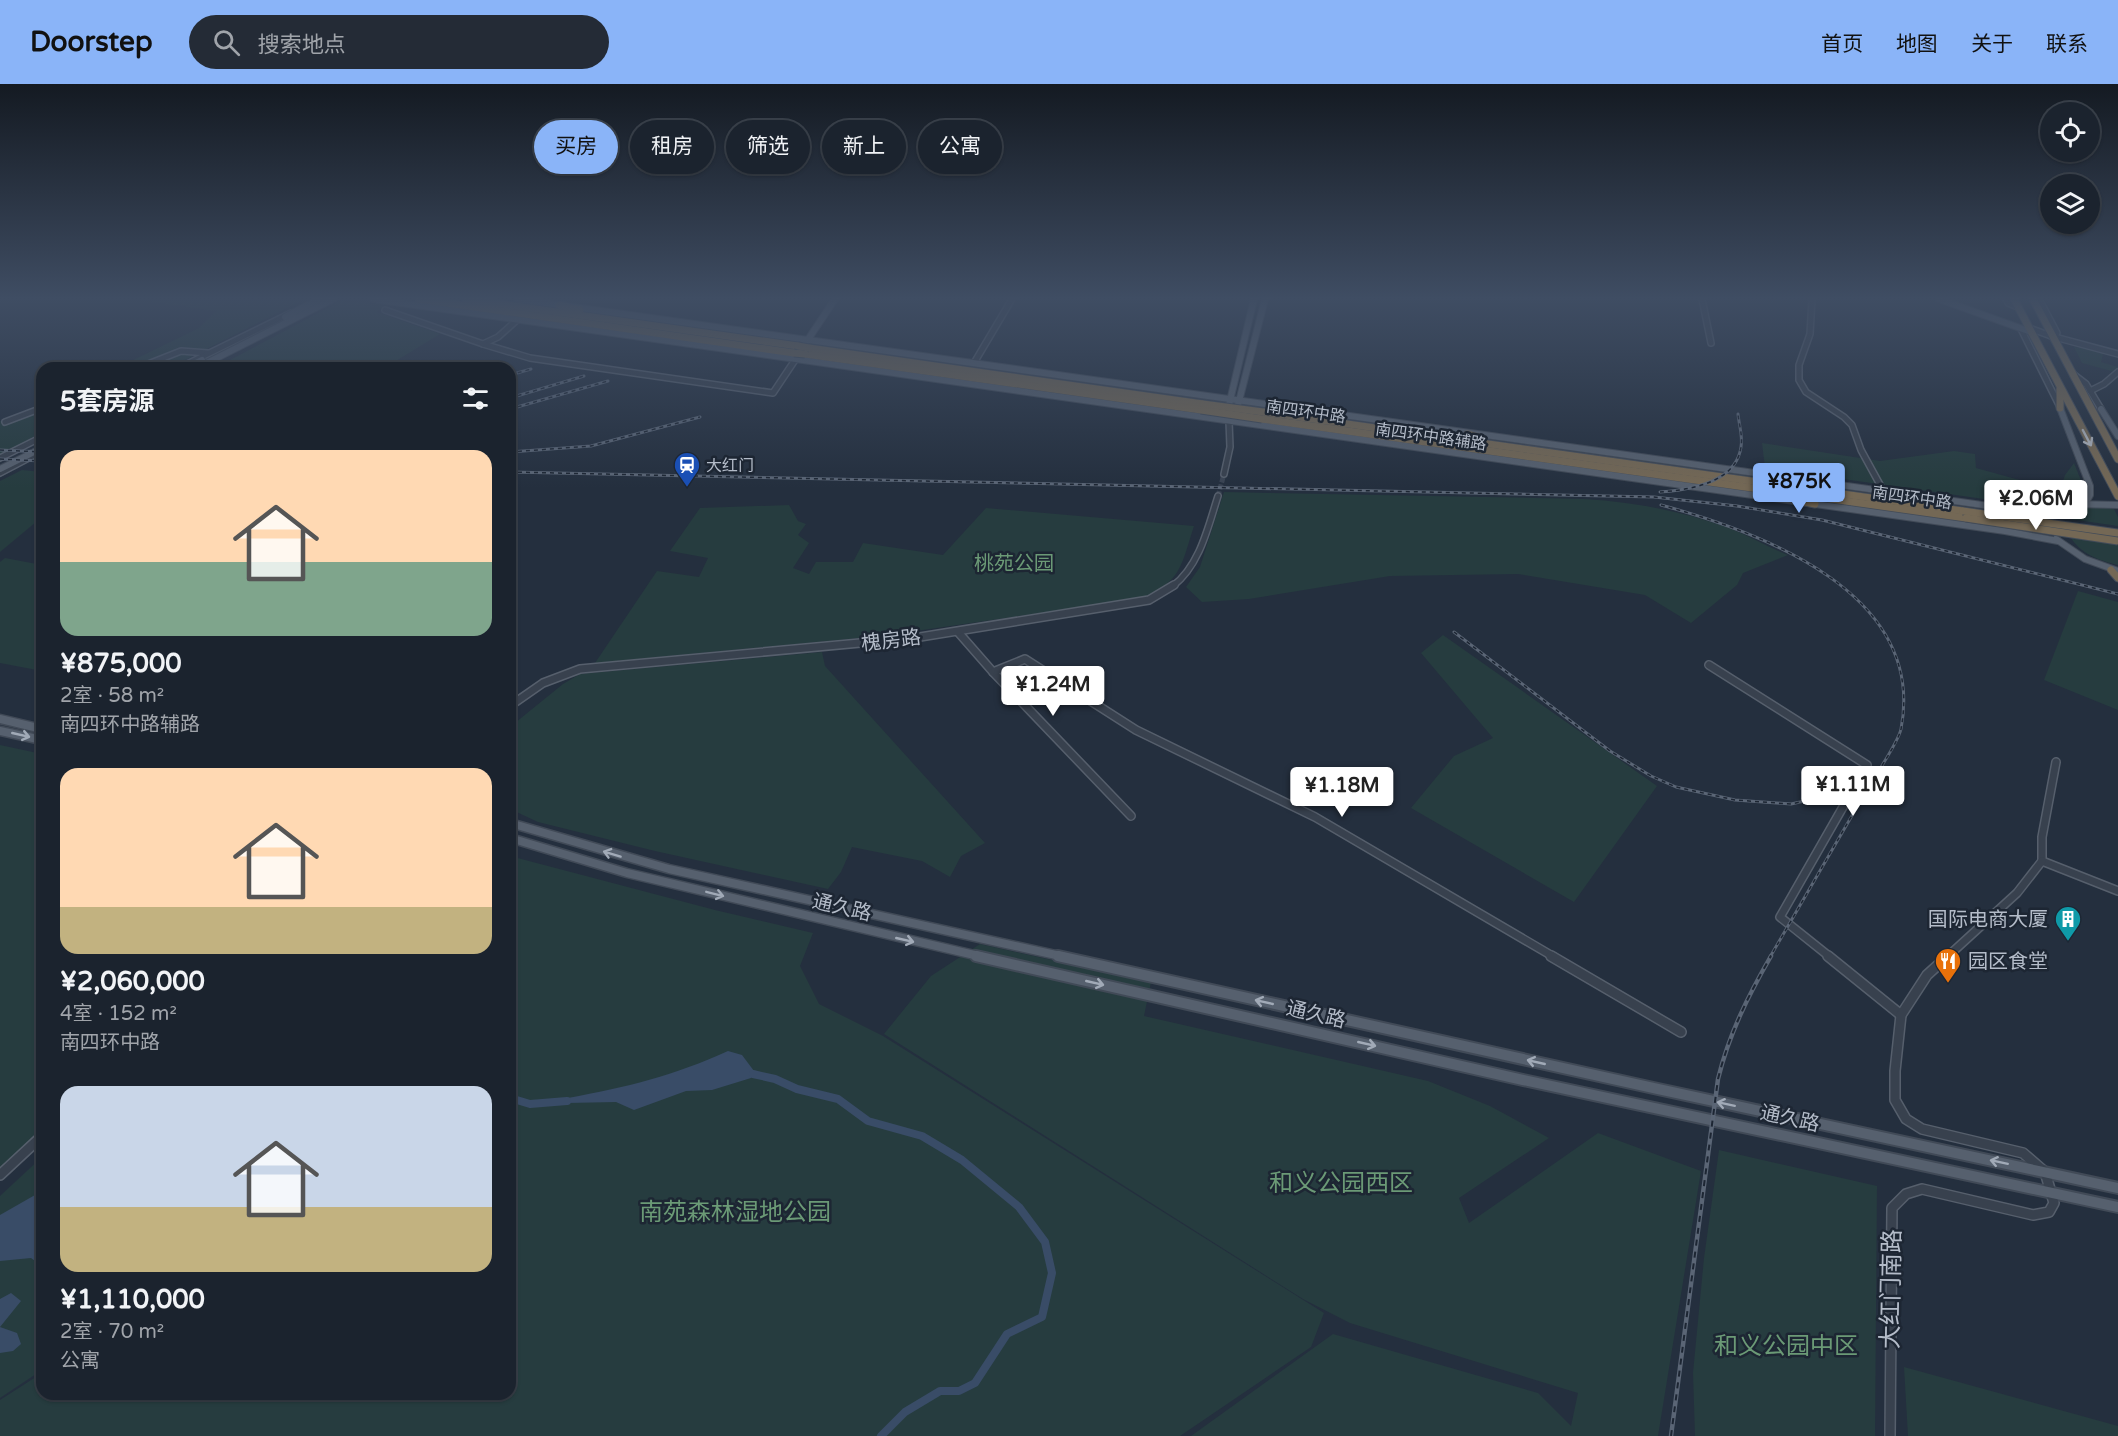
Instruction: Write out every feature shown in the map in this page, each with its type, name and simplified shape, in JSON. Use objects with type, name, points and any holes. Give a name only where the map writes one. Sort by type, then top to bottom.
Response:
[{"type":"highway","name":"南四环中路","points":[[891,362],[1027,385],[1705,474],[1965,514],[2118,541]]},
{"type":"highway","name":"南四环中路","points":[[911,362],[1007,375],[1202,407]]},
{"type":"highway","points":[[2046,362],[2116,493]]},
{"type":"highway","points":[[2067,362],[2118,459]]},
{"type":"highway","points":[[1007,375],[1034,372]]},
{"type":"highway","points":[[972,384],[1027,385]]},
{"type":"highway","points":[[2060,408],[2061,386]]},
{"type":"highway","name":"南四环中路","points":[[1263,415],[1732,486],[2118,533]]},
{"type":"highway","points":[[1467,434],[1516,448]]},
{"type":"highway","points":[[1545,466],[1643,473]]},
{"type":"highway","points":[[1705,474],[1773,477]]},
{"type":"highway","points":[[1732,486],[1815,504]]},
{"type":"highway","points":[[2115,571],[2118,578]]},
{"type":"main road","name":"南四环中路辅路","points":[[833,362],[1207,418],[2005,531],[2058,541]]},
{"type":"main road","name":"南四环中路辅路","points":[[964,362],[2047,514]]},
{"type":"main road","points":[[1229,421],[1229,400],[1238,362]]},
{"type":"main road","points":[[1229,421],[1240,402],[1250,362]]},
{"type":"main road","points":[[2060,408],[2090,486],[2090,495],[2086,502]]},
{"type":"main road","points":[[2101,409],[2118,436]]},
{"type":"main road","points":[[0,461],[36,442]]},
{"type":"main road","points":[[0,471],[36,452]]},
{"type":"main road","points":[[2115,571],[2075,553],[2058,541],[2046,521],[2047,514],[2061,506],[2086,502],[2118,505]]},
{"type":"main road","points":[[0,719],[36,728]]},
{"type":"main road","points":[[0,731],[36,739]]},
{"type":"main road","name":"通久路","points":[[516,825],[669,869],[1646,1087],[2118,1188]]},
{"type":"main road","name":"通久路","points":[[516,840],[627,873],[826,922],[1523,1080],[2118,1207]]},
{"type":"street","points":[[561,362],[774,393],[791,362]]},
{"type":"street","points":[[1800,362],[1799,380],[1806,392],[1844,417],[1852,425],[1881,492]]},
{"type":"street","points":[[2041,362],[2060,408]]},
{"type":"street","points":[[2090,391],[2104,384],[2118,372]]},
{"type":"street","points":[[2073,373],[2086,384],[2101,409]]},
{"type":"street","points":[[1207,418],[1213,398]]},
{"type":"street","points":[[5,422],[36,411]]},
{"type":"street","points":[[1224,474],[1230,447],[1229,421]]},
{"type":"street","name":"槐房路","points":[[516,702],[538,685],[560,674],[580,669],[870,643],[958,632],[1140,603],[1156,597],[1175,584],[1193,566],[1218,496]]},
{"type":"street","points":[[958,632],[993,672],[1131,816]]},
{"type":"street","points":[[993,672],[1025,659],[1136,730],[1315,817],[1681,1032]]},
{"type":"street","points":[[1709,665],[1867,765],[1780,917],[1901,1015]]},
{"type":"street","points":[[2051,1192],[2045,1172],[2023,1153],[1922,1129],[1906,1119],[1895,1100],[1895,1071],[1901,1015],[1927,975],[2017,893],[2042,861],[2042,837],[2056,762]]},
{"type":"street","points":[[2042,861],[2118,891]]},
{"type":"street","points":[[0,1175],[36,1142]]},
{"type":"street","name":"大红门南路","points":[[1890,1436],[1892,1208],[1906,1194],[1922,1189],[2032,1215],[2049,1212],[2054,1203],[2051,1192]]},
{"type":"green space","points":[[2101,362],[2118,367],[2115,372],[2082,363]]},
{"type":"green space","points":[[36,412],[36,436],[0,455],[0,421],[12,422]]},
{"type":"green space","points":[[1762,443],[1880,461],[1954,451],[1975,454],[1976,468],[2056,490],[2061,487],[2065,475],[2074,463],[2084,488],[2079,493],[2051,497],[2033,506],[1765,468]]},
{"type":"green space","points":[[22,470],[36,471],[36,522],[0,552],[0,481]]},
{"type":"green space","points":[[1224,492],[1584,499],[1621,502],[1676,512],[1711,522],[1788,555],[1743,573],[1737,585],[1691,623],[1645,595],[1518,574],[1390,576],[1249,599],[1202,602],[1186,587],[1200,567]]},
{"type":"green space","name":"桃苑公园","points":[[789,505],[798,521],[806,524],[798,535],[809,543],[793,568],[809,574],[816,562],[853,562],[863,543],[943,555],[986,508],[1194,526],[1182,563],[1171,580],[1163,587],[1138,599],[881,636],[595,663],[657,571],[699,577],[708,558],[670,551],[700,508]]},
{"type":"green space","points":[[2088,506],[2114,509],[2118,517],[2118,526],[2056,517],[2061,510]]},
{"type":"green space","points":[[2071,538],[2118,545],[2118,565],[2092,556],[2075,544]]},
{"type":"green space","points":[[5,558],[36,564],[36,670],[0,663],[0,562]]},
{"type":"green space","points":[[2078,591],[2118,602],[2118,710],[2044,680]]},
{"type":"green space","points":[[1443,635],[1657,786],[1574,902],[1411,808],[1454,756],[1493,738],[1421,653]]},
{"type":"green space","points":[[822,652],[825,666],[985,843],[961,856],[950,877],[922,861],[852,847],[841,872],[828,889],[655,851],[538,822],[516,812],[516,722],[563,684],[580,674]]},
{"type":"green space","points":[[0,745],[36,753],[36,1136],[0,1169]]},
{"type":"green space","name":"南苑森林湿地公园","points":[[516,858],[715,910],[813,933],[800,966],[819,1004],[883,1036],[1324,1313],[1311,1347],[1180,1436],[0,1436],[0,1400],[36,1377],[36,1400],[516,1400]]},
{"type":"green space","name":"和义公园西区","points":[[980,944],[1151,982],[1144,1016],[1428,1081],[1490,1106],[1549,1138],[1459,1198],[1469,1223],[1598,1133],[1701,1171],[1658,1436],[1191,1436],[1333,1334],[1538,1393],[1571,1426],[1578,1393],[1350,1323],[1303,1299],[884,1034],[931,976]]},
{"type":"green space","name":"和义公园中区","points":[[1719,1150],[1877,1186],[1875,1436],[1695,1436],[1693,1373],[1704,1258]]},
{"type":"green space","points":[[36,1163],[36,1374],[0,1398],[0,1196]]},
{"type":"green space","points":[[1904,1367],[2118,1426],[2118,1436],[1908,1436]]},
{"type":"water","points":[[728,1051],[742,1055],[754,1071],[751,1078],[712,1090],[686,1091],[634,1110],[616,1102],[566,1103],[568,1098],[650,1080]]},
{"type":"water","points":[[36,1194],[36,1262],[31,1258],[0,1261],[0,1215]]},
{"type":"water","points":[[11,1293],[21,1301],[0,1327],[0,1299]]},
{"type":"water","points":[[0,1327],[17,1333],[21,1344],[13,1351],[0,1353]]},
{"type":"waterway","points":[[753,1074],[775,1079],[797,1089],[838,1099],[868,1121],[922,1136],[962,1160],[1019,1207],[1045,1242],[1052,1273],[1042,1317],[1007,1334],[975,1383],[959,1391],[940,1391],[905,1412],[881,1436]]},
{"type":"waterway","points":[[516,1100],[530,1104],[567,1101]]},
{"type":"tunnel","points":[[1218,496],[1224,474]]},
{"type":"railway","points":[[516,373],[531,369]]},
{"type":"railway","points":[[516,396],[584,376]]},
{"type":"railway","points":[[516,407],[608,381]]},
{"type":"railway","points":[[1660,492],[1710,482],[1721,477],[1730,469],[1741,447],[1738,414]]},
{"type":"railway","points":[[516,452],[591,446],[700,417]]},
{"type":"railway","points":[[0,450],[36,452]]},
{"type":"railway","points":[[0,459],[36,461]]},
{"type":"railway","points":[[516,472],[1654,497],[1737,506],[1822,520],[2118,594]]},
{"type":"railway","points":[[1661,505],[1746,533],[1789,553],[1829,577],[1864,606],[1889,641],[1902,682],[1901,729],[1896,742],[1770,957]]},
{"type":"railway","points":[[1454,632],[1610,751],[1651,776],[1676,787],[1735,800],[1791,804],[1836,794],[1877,770]]},
{"type":"railway","points":[[1671,1436],[1718,1079],[1740,1016],[1771,956]]},
{"type":"place","name":"大红门","points":[[687,488]]},
{"type":"place","name":"国际电商大厦","points":[[2068,942]]},
{"type":"place","name":"园区食堂","points":[[1948,984]]}]
